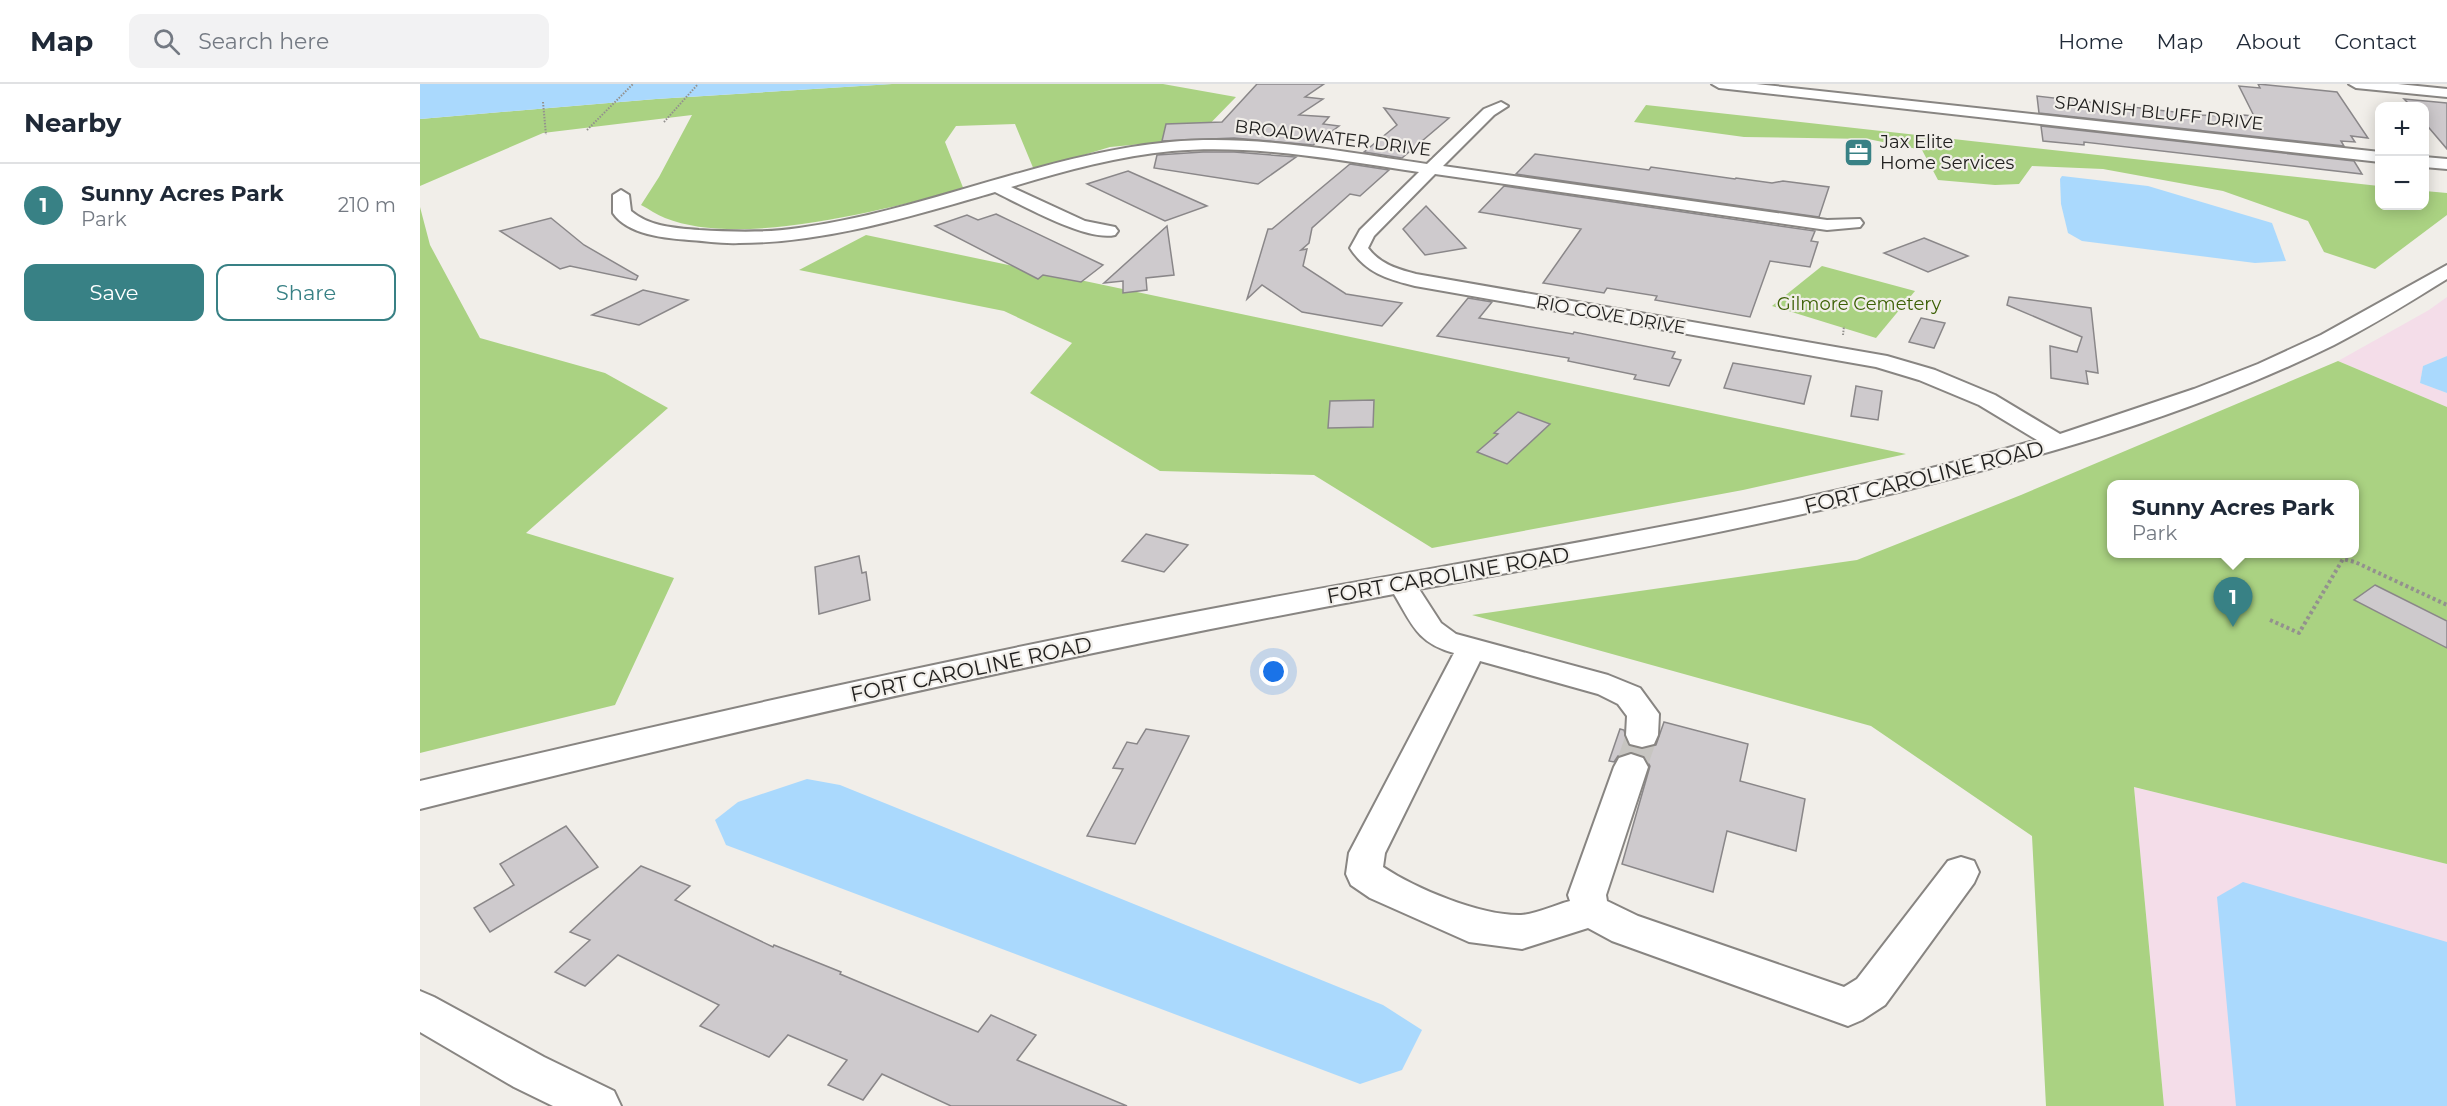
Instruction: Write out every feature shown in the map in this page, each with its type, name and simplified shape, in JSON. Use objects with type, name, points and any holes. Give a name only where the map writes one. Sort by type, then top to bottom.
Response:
[{"type":"street","name":"SPANISH BLUFF DRIVE","points":[[1719,84],[2375,157]]},
{"type":"street","points":[[2356,84],[2447,93]]},
{"type":"street","name":"RIO COVE DRIVE","points":[[1501,106],[1489,112],[1366,234],[1359,248],[1365,260],[1382,271],[1414,280],[1879,361],[1927,375],[1987,400],[2058,443]]},
{"type":"street","name":"BROADWATER DRIVE","points":[[621,195],[622,213],[630,221],[651,229],[708,238],[757,237],[866,222],[1138,151],[1206,144],[1275,147],[1827,225],[1854,223]]},
{"type":"street","points":[[2429,162],[2447,164]]},
{"type":"street","points":[[998,187],[1080,225],[1109,231]]},
{"type":"street","name":"FORT CAROLINE ROAD","points":[[421,796],[793,706],[1220,617],[1780,512],[1884,489],[2058,443],[2175,404],[2263,369],[2349,330],[2447,271]]},
{"type":"street","points":[[1402,584],[1431,630],[1446,642],[1608,686],[1629,696],[1643,714],[1636,751],[1587,895],[1591,911]]},
{"type":"street","points":[[1471,649],[1367,853],[1364,874],[1383,887],[1469,925],[1522,932],[1591,911],[1626,929],[1848,1007],[1871,992],[1961,872]]},
{"type":"street","points":[[420,1010],[529,1072],[599,1106]]},
{"type":"path","points":[[587,130],[633,84]]},
{"type":"path","points":[[664,122],[698,84]]},
{"type":"path","points":[[543,102],[546,135]]},
{"type":"path","points":[[2270,620],[2300,633],[2343,559],[2355,562],[2447,605]]},
{"type":"shaded area","points":[[2447,297],[2447,356],[2423,366],[2420,383],[2447,393],[2447,407],[2338,361],[2429,310]]},
{"type":"shaded area","points":[[2134,787],[2447,864],[2447,1106],[2164,1106]]},
{"type":"green space","points":[[892,84],[1163,84],[1236,97],[1195,139],[1110,147],[1034,170],[1015,124],[956,126],[945,142],[964,190],[855,215],[773,228],[734,229],[697,226],[665,218],[641,205],[659,177],[692,115],[543,133],[420,186],[420,119],[656,99]]},
{"type":"green space","points":[[1646,105],[2375,186],[2375,210],[2429,210],[2429,191],[2447,193],[2447,215],[2375,269],[2324,252],[2308,221],[2223,191],[2103,169],[2032,166],[2019,184],[1995,185],[1938,180],[1922,150],[1868,139],[1744,137],[1634,122]]},
{"type":"green space","points":[[420,207],[430,245],[480,338],[605,373],[668,408],[526,533],[674,578],[615,705],[420,753]]},
{"type":"green space","points":[[866,235],[1906,454],[1743,490],[1432,548],[1314,475],[1160,471],[1030,393],[1072,343],[1004,311],[799,270]]},
{"type":"green space","name":"Gilmore Cemetery","points":[[1822,266],[1915,291],[1876,338],[1772,306]]},
{"type":"green space","points":[[2338,361],[2447,407],[2447,864],[2134,787],[2164,1106],[2046,1106],[2032,836],[1871,726],[1472,615],[1857,560],[2021,495]]},
{"type":"water","points":[[420,84],[892,84],[656,99],[420,119]]},
{"type":"water","points":[[2062,176],[2148,186],[2272,223],[2286,261],[2255,263],[2082,241],[2068,233],[2061,204],[2060,179]]},
{"type":"water","points":[[2447,356],[2447,393],[2420,383],[2423,366]]},
{"type":"water","points":[[807,779],[840,785],[1383,1005],[1422,1030],[1402,1070],[1360,1084],[726,845],[715,820],[738,802]]},
{"type":"water","points":[[2243,882],[2447,942],[2447,1106],[2236,1106],[2217,897]]},
{"type":"building","points":[[1257,84],[1324,84],[1305,97],[1323,99],[1299,115],[1329,117],[1323,124],[1339,126],[1313,145],[1234,138],[1162,141],[1166,124],[1222,122]]},
{"type":"building","points":[[2258,84],[2337,92],[2368,138],[2351,136],[2355,142],[2341,141],[2344,146],[2039,113],[2037,96],[2201,115],[2224,116],[2223,113],[2254,116],[2239,86],[2260,88]]},
{"type":"building","points":[[2404,99],[2447,103],[2447,149],[2429,128],[2429,102],[2407,102]]},
{"type":"building","points":[[1384,108],[1449,118],[1402,158],[1364,152],[1397,125]]},
{"type":"building","points":[[2041,126],[2354,161],[2362,174],[2084,142],[2084,145],[2043,141]]},
{"type":"building","points":[[1203,152],[1296,157],[1258,184],[1154,168],[1157,155]]},
{"type":"building","points":[[1535,154],[1649,170],[1651,167],[1735,179],[1772,183],[1783,181],[1829,187],[1819,217],[1516,174]]},
{"type":"building","points":[[1350,164],[1389,170],[1360,196],[1350,194],[1312,228],[1309,243],[1301,250],[1307,249],[1303,266],[1346,294],[1402,303],[1382,326],[1302,312],[1262,285],[1247,299],[1268,229],[1272,229]]},
{"type":"building","points":[[1128,171],[1207,206],[1165,221],[1087,184]]},
{"type":"building","points":[[1504,186],[1815,231],[1811,241],[1818,242],[1810,267],[1770,261],[1750,317],[1655,300],[1657,296],[1607,288],[1604,293],[1543,283],[1581,229],[1479,212]]},
{"type":"building","points":[[1426,206],[1466,248],[1425,255],[1403,229]]},
{"type":"building","points":[[996,214],[1103,265],[1081,282],[1043,275],[1038,279],[935,226],[967,215],[978,220]]},
{"type":"building","points":[[551,218],[584,245],[638,276],[636,280],[570,266],[560,269],[500,231]]},
{"type":"building","points":[[1167,226],[1174,275],[1146,278],[1147,290],[1123,293],[1123,281],[1104,283]]},
{"type":"building","points":[[1924,238],[1968,256],[1928,272],[1884,253]]},
{"type":"building","points":[[643,290],[688,300],[639,325],[592,315]]},
{"type":"building","points":[[2009,297],[2091,308],[2098,373],[2086,371],[2088,384],[2051,378],[2050,346],[2077,352],[2082,337],[2007,305]]},
{"type":"building","points":[[1468,298],[1492,302],[1479,318],[1573,334],[1574,332],[1675,352],[1672,358],[1681,360],[1669,386],[1634,379],[1636,375],[1568,361],[1569,358],[1437,336]]},
{"type":"building","points":[[1921,318],[1945,323],[1934,348],[1909,342]]},
{"type":"building","points":[[1733,363],[1811,376],[1804,404],[1724,388]]},
{"type":"building","points":[[1856,386],[1882,391],[1878,420],[1851,416]]},
{"type":"building","points":[[1374,400],[1373,427],[1328,428],[1330,401]]},
{"type":"building","points":[[1518,412],[1550,424],[1507,464],[1477,452],[1498,434],[1494,433]]},
{"type":"building","points":[[1146,534],[1188,545],[1164,572],[1122,561]]},
{"type":"building","points":[[859,556],[862,573],[866,572],[870,600],[819,614],[815,567]]},
{"type":"building","points":[[2375,585],[2447,621],[2447,648],[2354,600]]},
{"type":"building","points":[[1664,722],[1748,744],[1740,781],[1805,799],[1796,851],[1727,831],[1713,892],[1622,864],[1650,766],[1644,756],[1632,752],[1618,756],[1614,762],[1609,761],[1620,729],[1624,730],[1628,745],[1643,749],[1656,745]]},
{"type":"building","points":[[1146,729],[1189,736],[1135,844],[1087,836],[1123,769],[1113,768],[1127,742],[1137,744]]},
{"type":"building","points":[[566,826],[598,867],[490,932],[474,908],[514,885],[500,864]]},
{"type":"building","points":[[641,866],[690,886],[675,900],[773,947],[774,945],[841,972],[840,974],[978,1032],[991,1015],[1036,1035],[1017,1060],[1127,1106],[951,1106],[882,1074],[863,1100],[828,1085],[847,1060],[788,1035],[769,1057],[700,1026],[719,1005],[618,955],[585,986],[555,972],[590,940],[570,932]]},
{"type":"tunnel","points":[[1631,767],[1642,735]]},
{"type":"place","name":"Jax Elite Home Services","points":[[1859,152]]},
{"type":"place","name":"Sunny Acres Park","points":[[2233,627]]}]
